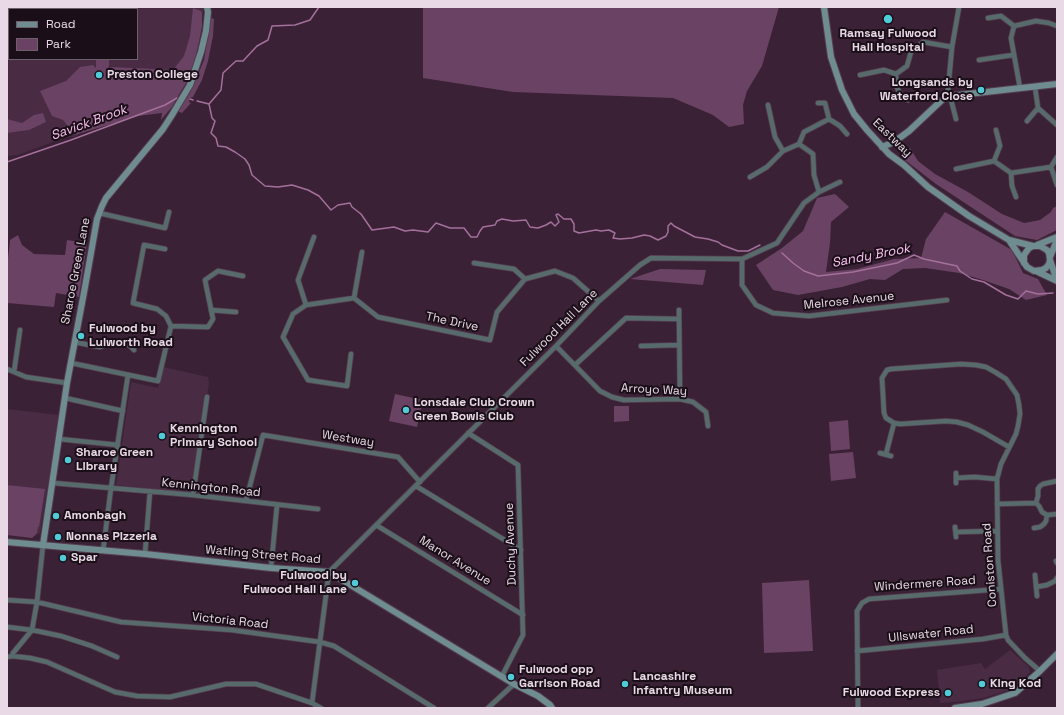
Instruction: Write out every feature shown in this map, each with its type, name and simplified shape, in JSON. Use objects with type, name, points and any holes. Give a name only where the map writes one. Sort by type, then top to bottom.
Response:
[{"type":"main road","name":"Sharoe Green Lane","points":[[43,545],[67,383],[95,227],[99,213],[106,198],[159,134],[186,93],[202,52],[206,31],[208,12],[207,7]]},
{"type":"main road","name":"Eastway","points":[[824,7],[830,57],[842,90],[854,114],[866,130],[889,154],[904,165],[928,188],[969,216],[1009,240],[1035,246]]},
{"type":"main road","points":[[882,147],[894,142],[909,131],[943,98],[1057,84]]},
{"type":"main road","points":[[889,154],[894,142]]},
{"type":"main road","points":[[1057,237],[1026,251],[1024,259],[1024,263],[1030,270],[1057,281]]},
{"type":"main road","name":"Eastway","points":[[1009,240],[1024,263]]},
{"type":"main road","points":[[1038,272],[1046,268],[1057,240]]},
{"type":"main road","points":[[1035,246],[1047,250],[1057,281]]},
{"type":"main road","name":"Watling Street Road","points":[[7,542],[145,554],[271,568],[329,572],[514,684],[538,696],[552,708]]},
{"type":"main road","points":[[955,708],[982,706],[1015,693],[1057,655]]},
{"type":"street","points":[[956,119],[948,90],[952,47],[959,7]]},
{"type":"street","points":[[988,18],[1001,16],[1014,26]]},
{"type":"street","points":[[1014,26],[1036,21],[1057,26]]},
{"type":"street","points":[[1014,26],[1011,38],[1020,88]]},
{"type":"street","points":[[896,74],[906,66],[911,52],[923,42],[952,47]]},
{"type":"street","points":[[979,60],[1013,55]]},
{"type":"street","points":[[860,75],[884,70],[896,74]]},
{"type":"street","points":[[896,74],[896,85],[899,92],[908,100]]},
{"type":"street","points":[[1035,86],[1038,108],[1057,125]]},
{"type":"street","points":[[818,103],[825,103],[829,119],[840,126],[847,134]]},
{"type":"street","points":[[768,105],[775,138],[783,151]]},
{"type":"street","points":[[1027,121],[1038,108]]},
{"type":"street","points":[[750,177],[767,167],[783,151],[799,144],[804,132],[829,119]]},
{"type":"street","points":[[994,161],[1000,146],[996,130]]},
{"type":"street","points":[[799,144],[813,154],[814,175],[819,192]]},
{"type":"street","points":[[1057,157],[1051,167],[1057,185]]},
{"type":"street","points":[[956,169],[994,161],[1011,172],[1051,167]]},
{"type":"street","points":[[1011,172],[1012,186],[1016,196]]},
{"type":"street","name":"Fulwood Hall Lane","points":[[329,572],[599,302],[640,264],[651,258],[742,259],[777,243],[804,203],[819,192],[840,182]]},
{"type":"street","points":[[99,213],[165,228],[169,212]]},
{"type":"street","points":[[306,305],[298,280],[314,237]]},
{"type":"street","points":[[71,363],[158,381],[171,326],[166,316],[157,309],[133,303],[144,245],[165,249]]},
{"type":"street","points":[[351,354],[347,386],[308,380],[283,337],[293,314],[306,305],[354,298],[362,252]]},
{"type":"street","name":"Melrose Avenue","points":[[742,259],[742,285],[756,305],[773,313],[809,316],[947,300]]},
{"type":"street","points":[[474,263],[514,268],[525,279],[555,271],[573,278],[599,302]]},
{"type":"street","points":[[171,326],[208,327],[214,319],[205,280],[218,270],[243,276]]},
{"type":"street","name":"The Drive","points":[[354,298],[378,317],[490,340],[497,312],[525,279]]},
{"type":"street","points":[[212,310],[236,312]]},
{"type":"street","points":[[679,310],[680,399]]},
{"type":"street","points":[[575,365],[626,318],[679,319]]},
{"type":"street","points":[[14,372],[20,330]]},
{"type":"street","points":[[74,342],[100,347],[113,342],[129,346],[134,350]]},
{"type":"street","points":[[640,346],[679,345]]},
{"type":"street","name":"Arroyo Way","points":[[556,346],[600,391],[612,397],[624,400],[680,399],[693,402],[706,412],[708,426]]},
{"type":"street","name":"Coniston Road","points":[[894,423],[886,418],[884,413],[882,378],[887,370],[891,369],[976,365],[986,367],[1006,379],[1017,394],[1020,414],[1018,426],[1016,434],[1001,464],[996,479],[997,531],[1006,635]]},
{"type":"street","points":[[7,369],[26,378],[67,383]]},
{"type":"street","points":[[103,551],[128,375]]},
{"type":"street","points":[[194,495],[207,397]]},
{"type":"street","points":[[65,398],[123,411]]},
{"type":"street","points":[[880,453],[888,455],[894,423],[958,422],[968,425],[1010,447]]},
{"type":"street","name":"Duchy Avenue","points":[[468,433],[518,465],[523,635],[502,676]]},
{"type":"street","name":"Westway","points":[[246,502],[263,435],[398,457],[418,484],[521,550]]},
{"type":"street","points":[[59,440],[118,445]]},
{"type":"street","points":[[956,478],[975,477],[996,479]]},
{"type":"street","points":[[1036,503],[1038,489],[1040,486],[1057,481]]},
{"type":"street","name":"Kennington Road","points":[[53,483],[194,495],[318,509]]},
{"type":"street","points":[[145,554],[150,491]]},
{"type":"street","points":[[997,504],[1036,503]]},
{"type":"street","points":[[1036,503],[1042,512],[1047,516],[1057,514]]},
{"type":"street","points":[[271,568],[277,505]]},
{"type":"street","points":[[1034,528],[1040,527],[1044,524],[1047,516]]},
{"type":"street","name":"Manor Avenue","points":[[376,525],[523,615]]},
{"type":"street","points":[[956,538],[955,530],[997,531]]},
{"type":"street","points":[[9,656],[32,630],[37,602],[43,545]]},
{"type":"street","points":[[312,703],[329,572]]},
{"type":"street","points":[[1035,575],[1037,596]]},
{"type":"street","points":[[1036,587],[1047,585],[1055,581],[1057,578]]},
{"type":"street","name":"Windermere Road","points":[[858,708],[857,611],[865,600],[1001,589]]},
{"type":"street","name":"Victoria Road","points":[[7,600],[37,602],[121,622],[232,630],[320,642],[334,646],[434,708]]},
{"type":"street","points":[[7,627],[61,636],[92,646],[117,657]]},
{"type":"street","points":[[1006,635],[1013,646],[1040,671]]},
{"type":"street","name":"Ullswater Road","points":[[857,651],[983,639],[1006,635]]},
{"type":"street","points":[[9,656],[30,658],[47,662],[115,692],[137,696],[170,697],[226,684],[256,684],[312,703],[321,708]]},
{"type":"street","points":[[488,708],[514,684]]},
{"type":"shaded area","name":"Preston College","points":[[7,7],[203,7],[200,38],[195,61],[180,97],[176,97],[83,132],[74,137],[57,136],[58,140],[18,155],[7,156]]},
{"type":"shaded area","name":"Kennington Primary School","points":[[163,367],[208,377],[209,383],[192,493],[116,485],[131,382],[158,388]]},
{"type":"shaded area","points":[[7,409],[59,415],[40,533],[32,538],[7,535]]},
{"type":"shaded area","points":[[1010,650],[1029,667],[1030,672],[1013,689],[983,698],[940,703],[937,670],[981,663],[985,669]]},
{"type":"green space","points":[[423,7],[779,7],[762,66],[747,91],[743,105],[744,124],[729,127],[713,115],[673,98],[513,92],[423,78]]},
{"type":"green space","points":[[193,8],[201,11],[202,13],[202,27],[194,63],[186,83],[172,107],[161,120],[162,113],[138,116],[75,135],[63,120],[52,116],[40,91],[66,81],[80,67],[93,65],[96,68],[96,60],[109,60],[109,66],[106,74],[112,67],[173,70],[184,56],[190,36]]},
{"type":"green space","points":[[211,18],[214,19],[213,36],[208,61],[202,80],[193,97],[190,98],[189,102],[191,103],[182,113],[179,112],[179,110],[192,89],[204,60]]},
{"type":"green space","points":[[43,113],[46,122],[29,130],[7,133],[7,119],[22,123],[34,115]]},
{"type":"green space","points":[[910,148],[918,161],[935,174],[968,192],[1002,214],[1024,223],[1040,220],[1057,206],[1057,230],[1037,240],[1015,236],[936,184],[901,157]]},
{"type":"green space","points":[[835,194],[849,207],[831,222],[826,272],[857,269],[894,259],[921,258],[926,239],[945,212],[1012,250],[1023,273],[1038,279],[1047,295],[1026,300],[1009,289],[983,280],[959,273],[925,268],[903,269],[885,280],[870,279],[842,287],[798,295],[773,290],[756,265],[782,248],[803,231],[817,198]]},
{"type":"green space","points":[[18,235],[22,245],[34,254],[65,255],[67,240],[87,243],[79,297],[56,293],[54,307],[7,303],[7,265],[10,240]]},
{"type":"green space","points":[[660,269],[706,270],[703,285],[630,279]]},
{"type":"green space","name":"Lonsdale Club Crown Green Bowls Club","points":[[395,394],[423,400],[417,427],[389,421]]},
{"type":"green space","points":[[614,406],[629,406],[629,421],[614,422]]},
{"type":"green space","points":[[848,420],[850,449],[831,451],[829,422]]},
{"type":"green space","points":[[853,452],[856,478],[831,481],[829,454]]},
{"type":"green space","points":[[7,485],[45,489],[39,527],[37,533],[32,538],[7,535]]},
{"type":"green space","points":[[809,580],[813,651],[764,653],[762,583]]},
{"type":"waterway","name":"Savick Brook","points":[[197,101],[209,104],[221,90],[223,73],[236,61],[243,61],[257,46],[268,40],[272,26],[295,25],[310,20],[319,7]]},
{"type":"waterway","name":"Savick Brook","points":[[7,162],[165,105],[177,98]]},
{"type":"waterway","points":[[209,104],[212,118],[215,121],[211,133],[216,138],[218,146],[226,147],[245,159],[249,165],[252,175],[265,186],[278,187],[292,185],[308,190],[319,196],[331,210],[338,205],[350,203],[352,207],[361,214],[372,230],[394,227],[405,231],[413,230],[428,232],[436,223],[450,228],[464,228],[471,237],[477,237],[483,227],[495,225],[497,221],[502,219],[513,221],[526,220],[530,227],[538,228],[551,222],[555,226],[559,222],[556,215],[558,214],[564,219],[571,219],[574,224],[574,231],[579,233],[596,230],[609,230],[615,233],[613,238],[632,238],[644,235],[658,240],[666,236],[668,226],[671,223],[695,237],[718,242],[738,251],[748,251],[760,245]]},
{"type":"waterway","name":"Sandy Brook","points":[[782,253],[804,271],[818,276],[853,272],[897,263],[914,255],[924,259],[957,266],[960,271],[972,279],[984,282],[1006,295],[1018,299],[1026,291],[1038,294],[1053,293]]},
{"type":"place","name":"Ramsay Fulwood Hall Hospital","points":[[888,19]]},
{"type":"place","name":"Preston College","points":[[99,75]]},
{"type":"place","name":"Longsands by Waterford Close","points":[[981,90]]},
{"type":"place","name":"Fulwood by Lulworth Road","points":[[81,336]]},
{"type":"place","name":"Lonsdale Club Crown Green Bowls Club","points":[[406,410]]},
{"type":"place","name":"Kennington Primary School","points":[[162,436]]},
{"type":"place","name":"Sharoe Green Library","points":[[68,460]]},
{"type":"place","name":"Amonbagh","points":[[56,516]]},
{"type":"place","name":"Nonnas Pizzeria","points":[[58,537]]},
{"type":"place","name":"Spar","points":[[63,558]]},
{"type":"place","name":"Fulwood by Fulwood Hall Lane","points":[[355,583]]},
{"type":"place","name":"Fulwood opp Garrison Road","points":[[511,677]]},
{"type":"place","name":"Lancashire Infantry Museum","points":[[625,684]]},
{"type":"place","name":"King Kod","points":[[982,684]]},
{"type":"place","name":"Fulwood Express","points":[[948,693]]}]
